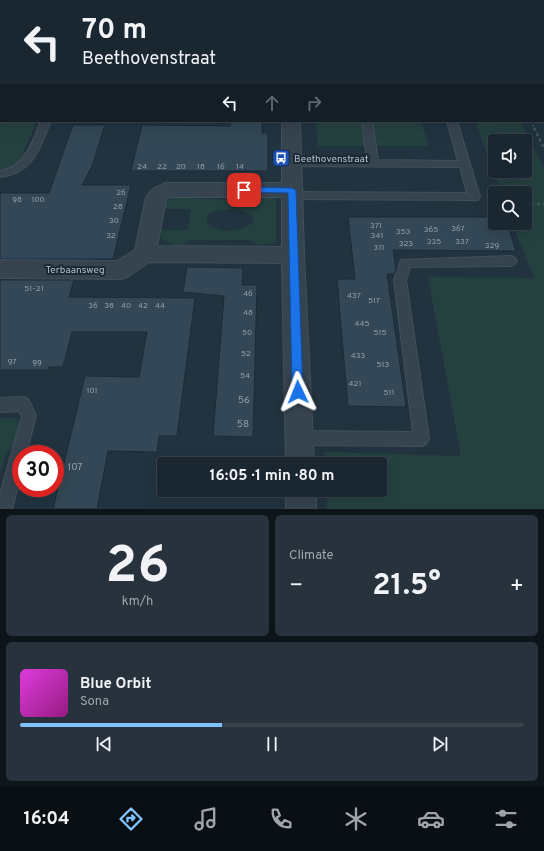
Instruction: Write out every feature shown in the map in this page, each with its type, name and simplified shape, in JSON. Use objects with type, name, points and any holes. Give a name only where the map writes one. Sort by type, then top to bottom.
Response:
[{"type":"street","points":[[291,122],[293,255],[300,457]]},
{"type":"street","points":[[292,193],[166,190],[156,196],[145,254],[293,255]]},
{"type":"street","name":"Terbaansweg","points":[[0,269],[121,270],[145,254]]},
{"type":"street","points":[[301,497],[301,509]]},
{"type":"lane","points":[[0,174],[19,170],[29,161],[46,122]]},
{"type":"lane","points":[[367,122],[374,163]]},
{"type":"lane","points":[[292,193],[474,197],[452,122]]},
{"type":"lane","points":[[292,162],[464,164]]},
{"type":"lane","points":[[299,438],[421,439],[400,280],[405,263],[511,261]]},
{"type":"lane","points":[[0,405],[23,404],[29,416],[4,509]]},
{"type":"path","points":[[531,122],[544,148]]},
{"type":"path","points":[[532,203],[544,204]]},
{"type":"green space","points":[[0,122],[37,122],[24,151],[28,155],[16,166],[0,169]]},
{"type":"green space","points":[[316,122],[422,122],[428,146],[318,146]]},
{"type":"green space","points":[[475,122],[521,122],[527,134],[488,134],[488,157]]},
{"type":"green space","points":[[532,144],[544,168],[544,509],[327,509],[326,497],[387,497],[387,457],[324,457],[324,452],[461,456],[428,277],[534,278],[515,230],[532,230],[532,186],[498,186],[496,178],[532,178]]},
{"type":"green space","points":[[181,195],[188,195],[195,199],[251,200],[263,196],[276,198],[276,243],[257,245],[249,240],[190,240],[182,245],[173,245],[161,238],[160,230],[188,230],[191,209],[163,209],[168,201]],"holes":[[[237,209],[250,215],[254,222],[243,228],[230,231],[218,229],[207,222],[207,215],[222,210]]]},
{"type":"green space","points":[[0,418],[16,418],[21,426],[17,444],[12,445],[12,448],[7,452],[0,474]]},
{"type":"building","points":[[231,122],[262,122],[262,133],[268,133],[268,171],[131,171],[142,125],[230,126]]},
{"type":"building","points":[[73,125],[105,125],[92,166],[82,185],[131,185],[113,259],[0,259],[0,193],[49,193]]},
{"type":"building","points":[[348,217],[488,217],[488,230],[509,230],[516,251],[393,250],[396,269],[394,274],[387,274],[406,407],[348,406],[337,279],[355,279]]},
{"type":"building","points":[[187,267],[243,268],[242,285],[257,285],[253,437],[213,436],[224,296],[183,292]]},
{"type":"building","points":[[0,280],[74,280],[69,297],[195,298],[177,436],[159,436],[157,452],[108,451],[97,509],[53,509],[56,497],[64,497],[64,463],[85,376],[139,377],[147,332],[72,332],[63,367],[49,367],[48,370],[0,370]]},
{"type":"place","name":"Beethovenstraat","points":[[281,158]]},
{"type":"route","points":[[244,190],[292,190],[298,392]]}]
